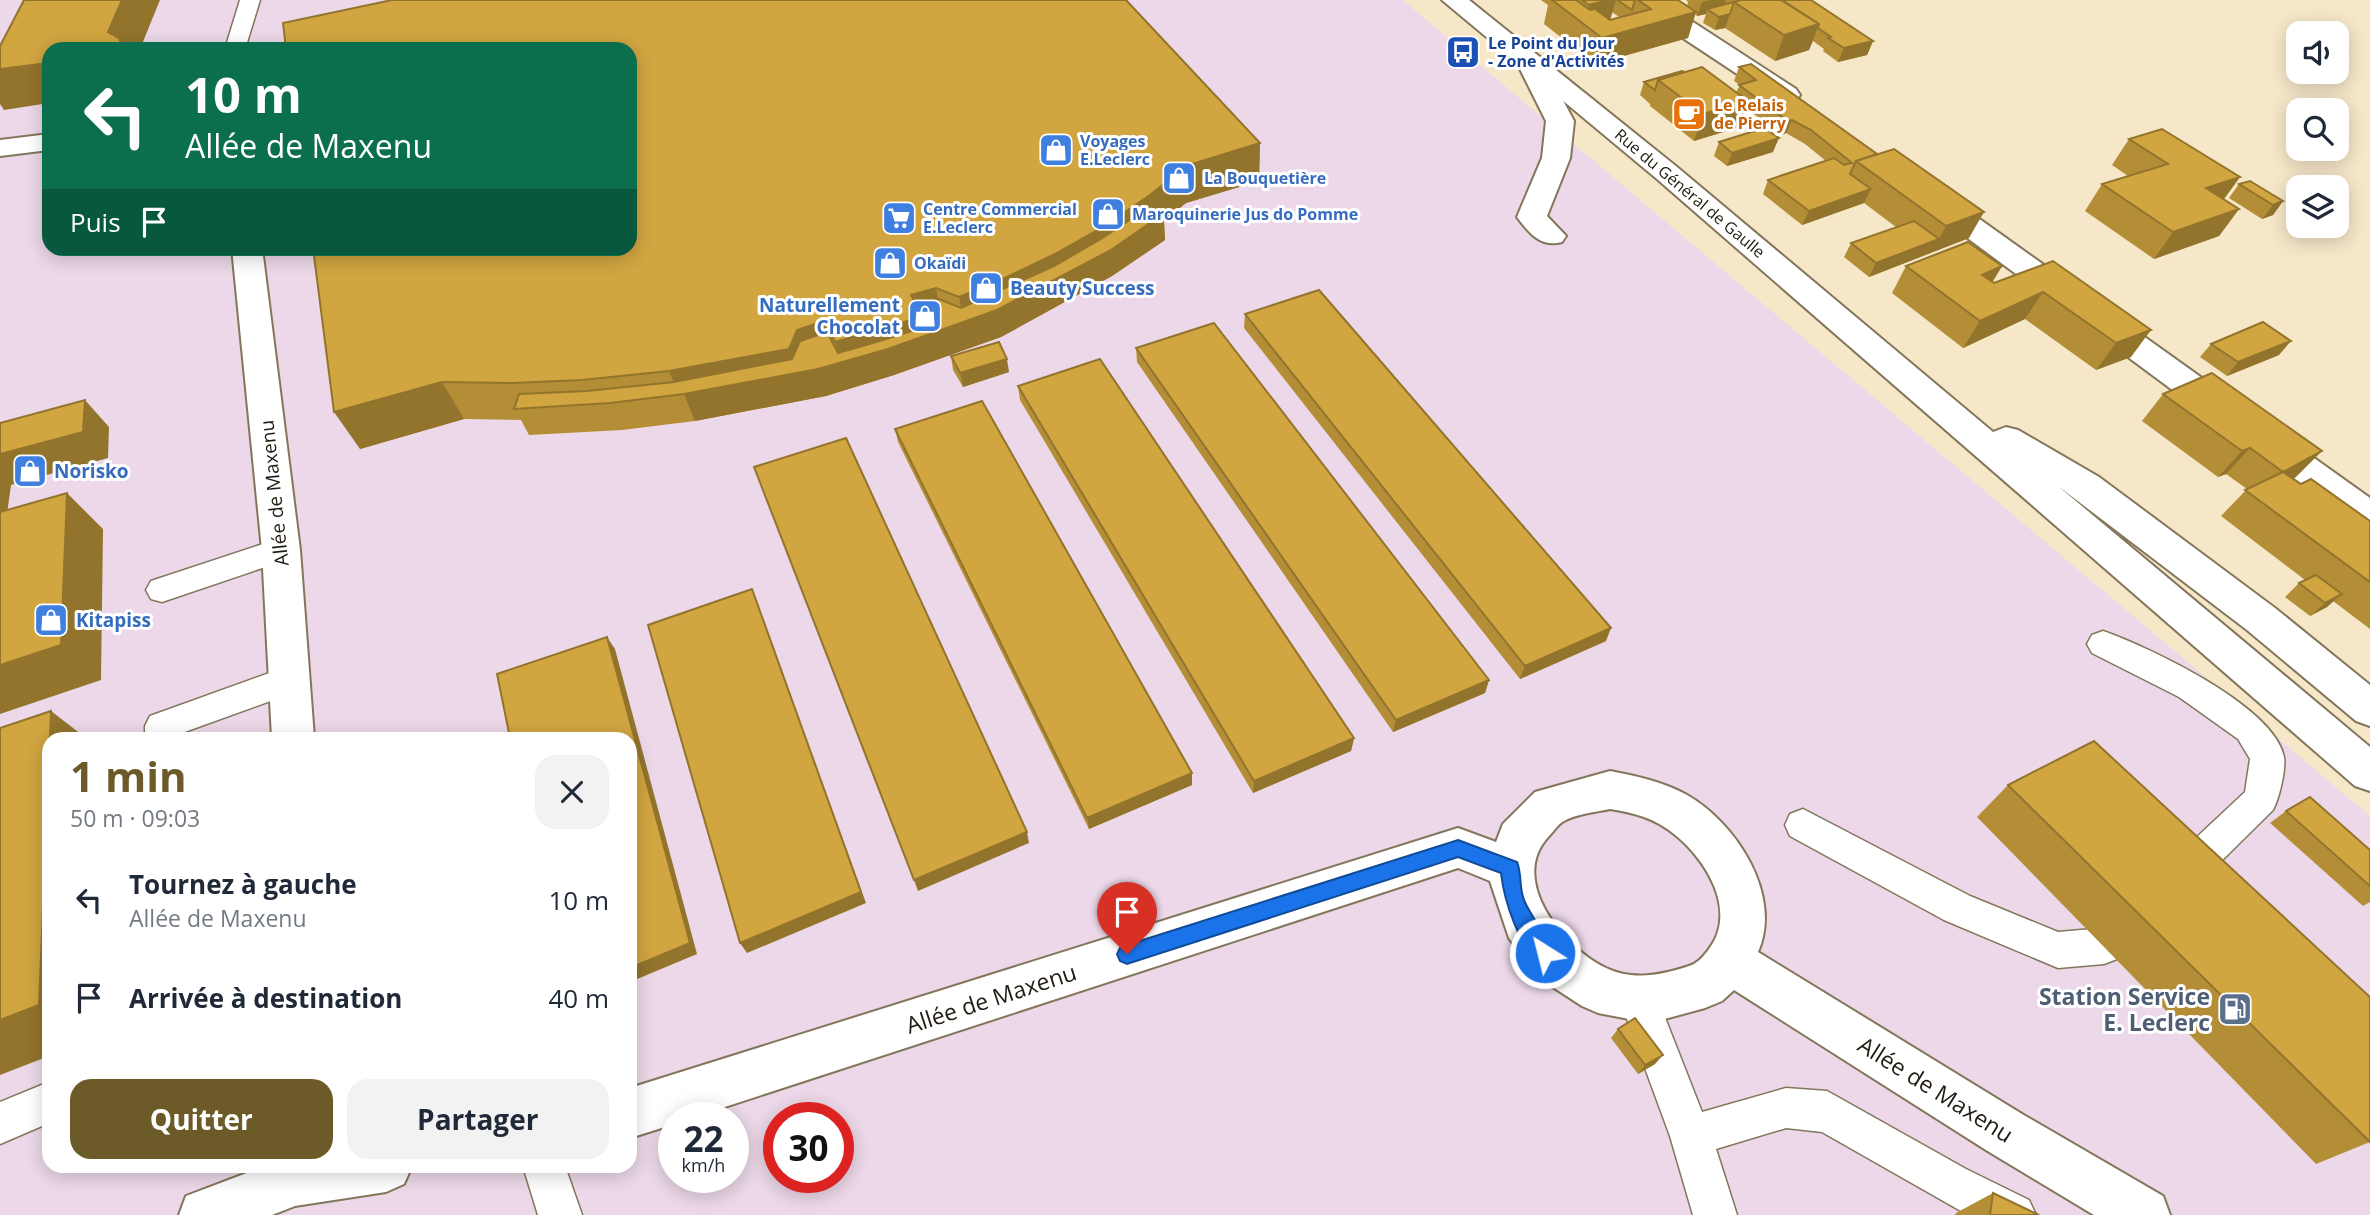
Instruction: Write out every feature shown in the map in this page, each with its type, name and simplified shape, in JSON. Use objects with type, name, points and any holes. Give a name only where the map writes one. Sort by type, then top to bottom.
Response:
[{"type":"street","name":"Rue du Général de Gaulle","points":[[1454,0],[1667,173],[1923,390]]},
{"type":"street","points":[[1642,0],[1808,111]]},
{"type":"street","points":[[1530,63],[1560,121],[1556,158],[1532,217],[1551,236]]},
{"type":"street","points":[[0,149],[42,143]]},
{"type":"street","points":[[1907,181],[2370,517]]},
{"type":"street","name":"Allée de Maxenu","points":[[248,256],[281,550],[293,732]]},
{"type":"street","points":[[1923,390],[2086,486],[2261,620],[2370,709]]},
{"type":"street","points":[[1923,390],[2370,773]]},
{"type":"street","points":[[1610,790],[1641,796],[1672,808],[1699,828],[1713,844],[1735,880],[1743,908],[1741,936],[1730,961],[1707,984],[1675,997],[1639,1000],[1604,992],[1572,976],[1545,953],[1525,926],[1513,896],[1510,868],[1517,841],[1532,818],[1553,802],[1571,796],[1610,790]]},
{"type":"street","name":"Allée de Maxenu","points":[[637,1110],[1458,849],[1510,868]]},
{"type":"street","name":"Allée de Maxenu","points":[[1730,961],[2004,1132],[2144,1215]]},
{"type":"street","points":[[205,1215],[294,1173]]},
{"type":"lane","points":[[237,42],[250,0]]},
{"type":"lane","points":[[162,590],[281,550]]},
{"type":"lane","points":[[2103,644],[2191,687],[2250,729],[2267,758],[2261,799],[2174,883]]},
{"type":"lane","points":[[162,732],[162,726],[289,680]]},
{"type":"lane","points":[[1803,825],[1957,908],[2058,950],[2104,946]]},
{"type":"lane","points":[[1639,1000],[1691,1136],[1715,1215]]},
{"type":"lane","points":[[0,1123],[42,1105]]},
{"type":"lane","points":[[1691,1136],[1786,1108],[1827,1112],[1951,1184],[2014,1215]]},
{"type":"lane","points":[[546,1173],[560,1215]]},
{"type":"shaded area","points":[[0,0],[1403,0],[2370,816],[2370,1215],[0,1215]]},
{"type":"building","points":[[24,0],[122,0],[108,32],[119,38],[120,42],[42,42],[42,64],[0,69],[0,46]]},
{"type":"building","name":"Centre Commercial E.Leclerc","points":[[392,0],[1126,0],[1260,143],[1186,166],[1150,195],[1101,228],[992,284],[959,297],[936,288],[911,295],[922,316],[918,318],[835,342],[824,321],[797,330],[789,349],[669,371],[582,380],[442,382],[334,412],[314,256],[637,256],[637,42],[285,42],[283,23]]},
{"type":"building","points":[[1552,0],[1576,0],[1610,20],[1651,9],[1638,0],[1678,0],[1696,12],[1602,38]]},
{"type":"building","points":[[1582,0],[1609,0],[1589,5]]},
{"type":"building","points":[[1617,0],[1635,0],[1632,10]]},
{"type":"building","points":[[1781,0],[1819,24],[1784,35],[1734,2]]},
{"type":"building","points":[[1782,0],[1811,0],[1873,41],[1844,48],[1828,38],[1831,37],[1818,28],[1819,24]]},
{"type":"building","points":[[1734,2],[1730,14],[1719,17],[1707,9]]},
{"type":"building","points":[[1751,64],[1877,154],[1856,161],[1850,174],[1871,189],[1809,211],[1768,180],[1834,158],[1844,165],[1852,163],[1811,130],[1792,120],[1788,121],[1739,85],[1756,80],[1739,67]]},
{"type":"building","points":[[1702,67],[1748,101],[1703,114],[1658,80]]},
{"type":"building","points":[[1684,72],[1658,80],[1655,90],[1644,82]]},
{"type":"building","points":[[1764,128],[1779,138],[1732,153],[1719,142]]},
{"type":"building","points":[[2162,129],[2240,177],[2206,188],[2239,209],[2173,232],[2102,184],[2168,164],[2129,139]]},
{"type":"building","points":[[1894,149],[1984,212],[1946,226],[1856,161]]},
{"type":"building","points":[[2250,181],[2283,201],[2273,205],[2239,184]]},
{"type":"building","points":[[1151,206],[1164,213],[1111,250],[997,310],[888,349],[818,369],[684,394],[610,403],[514,409],[519,394],[587,391],[674,382],[792,359],[800,341],[827,332],[838,353],[924,327],[916,305],[939,299],[961,308],[1054,266]]},
{"type":"building","points":[[1914,221],[1939,239],[1876,263],[1851,243]]},
{"type":"building","points":[[1968,242],[2002,266],[1982,275],[1994,283],[2053,261],[2151,330],[2116,343],[2043,292],[1980,321],[1906,266]]},
{"type":"building","points":[[1319,290],[1611,628],[1525,666],[1245,314]]},
{"type":"building","points":[[2263,322],[2291,341],[2238,362],[2211,344]]},
{"type":"building","points":[[1214,323],[1489,680],[1396,720],[1136,348]]},
{"type":"building","points":[[999,342],[1007,359],[960,373],[951,356]]},
{"type":"building","points":[[1100,359],[1354,738],[1254,781],[1018,386]]},
{"type":"building","points":[[2212,373],[2322,451],[2283,472],[2250,448],[2242,451],[2163,394]]},
{"type":"building","points":[[85,400],[83,432],[0,454],[0,423]]},
{"type":"building","points":[[982,401],[1192,773],[1087,818],[895,429]]},
{"type":"building","points":[[846,438],[1027,832],[914,880],[754,467]]},
{"type":"building","points":[[2283,472],[2301,484],[2311,479],[2370,521],[2370,582],[2245,490]]},
{"type":"building","points":[[67,493],[61,645],[0,665],[0,512]]},
{"type":"building","points":[[2316,575],[2342,594],[2325,603],[2299,583]]},
{"type":"building","points":[[752,589],[861,892],[740,943],[648,625]]},
{"type":"building","points":[[607,637],[633,732],[509,732],[497,674]]},
{"type":"building","points":[[51,711],[50,732],[42,732],[42,933],[39,1005],[0,1020],[0,728]]},
{"type":"building","points":[[2094,741],[2370,997],[2370,1142],[2008,785]]},
{"type":"building","points":[[637,748],[690,943],[637,965]]},
{"type":"building","points":[[2310,797],[2370,850],[2370,886],[2286,811]]},
{"type":"building","points":[[1635,1018],[1663,1055],[1645,1065],[1618,1029]]},
{"type":"building","points":[[1993,1193],[2039,1215],[1990,1215]]},
{"type":"place","name":"Le Point du Jour - Zone d'Activités","points":[[1463,52]]},
{"type":"place","name":"Le Relais de Pierry","points":[[1689,114]]},
{"type":"place","name":"Voyages E.Leclerc","points":[[1056,150]]},
{"type":"place","name":"La Bouquetière","points":[[1179,178]]},
{"type":"place","name":"Maroquinerie Jus do Pomme","points":[[1108,214]]},
{"type":"place","name":"Centre Commercial E.Leclerc","points":[[899,218]]},
{"type":"place","name":"Okaïdi","points":[[890,263]]},
{"type":"place","name":"Beauty Success","points":[[986,288]]},
{"type":"place","name":"Naturellement Chocolat","points":[[925,316]]},
{"type":"place","name":"Norisko","points":[[30,471]]},
{"type":"place","name":"Kitapiss","points":[[51,620]]},
{"type":"place","name":"Station Service E. Leclerc","points":[[2235,1009]]},
{"type":"route","points":[[1127,954],[1458,849],[1510,868],[1513,896],[1525,926],[1545,953]]}]
